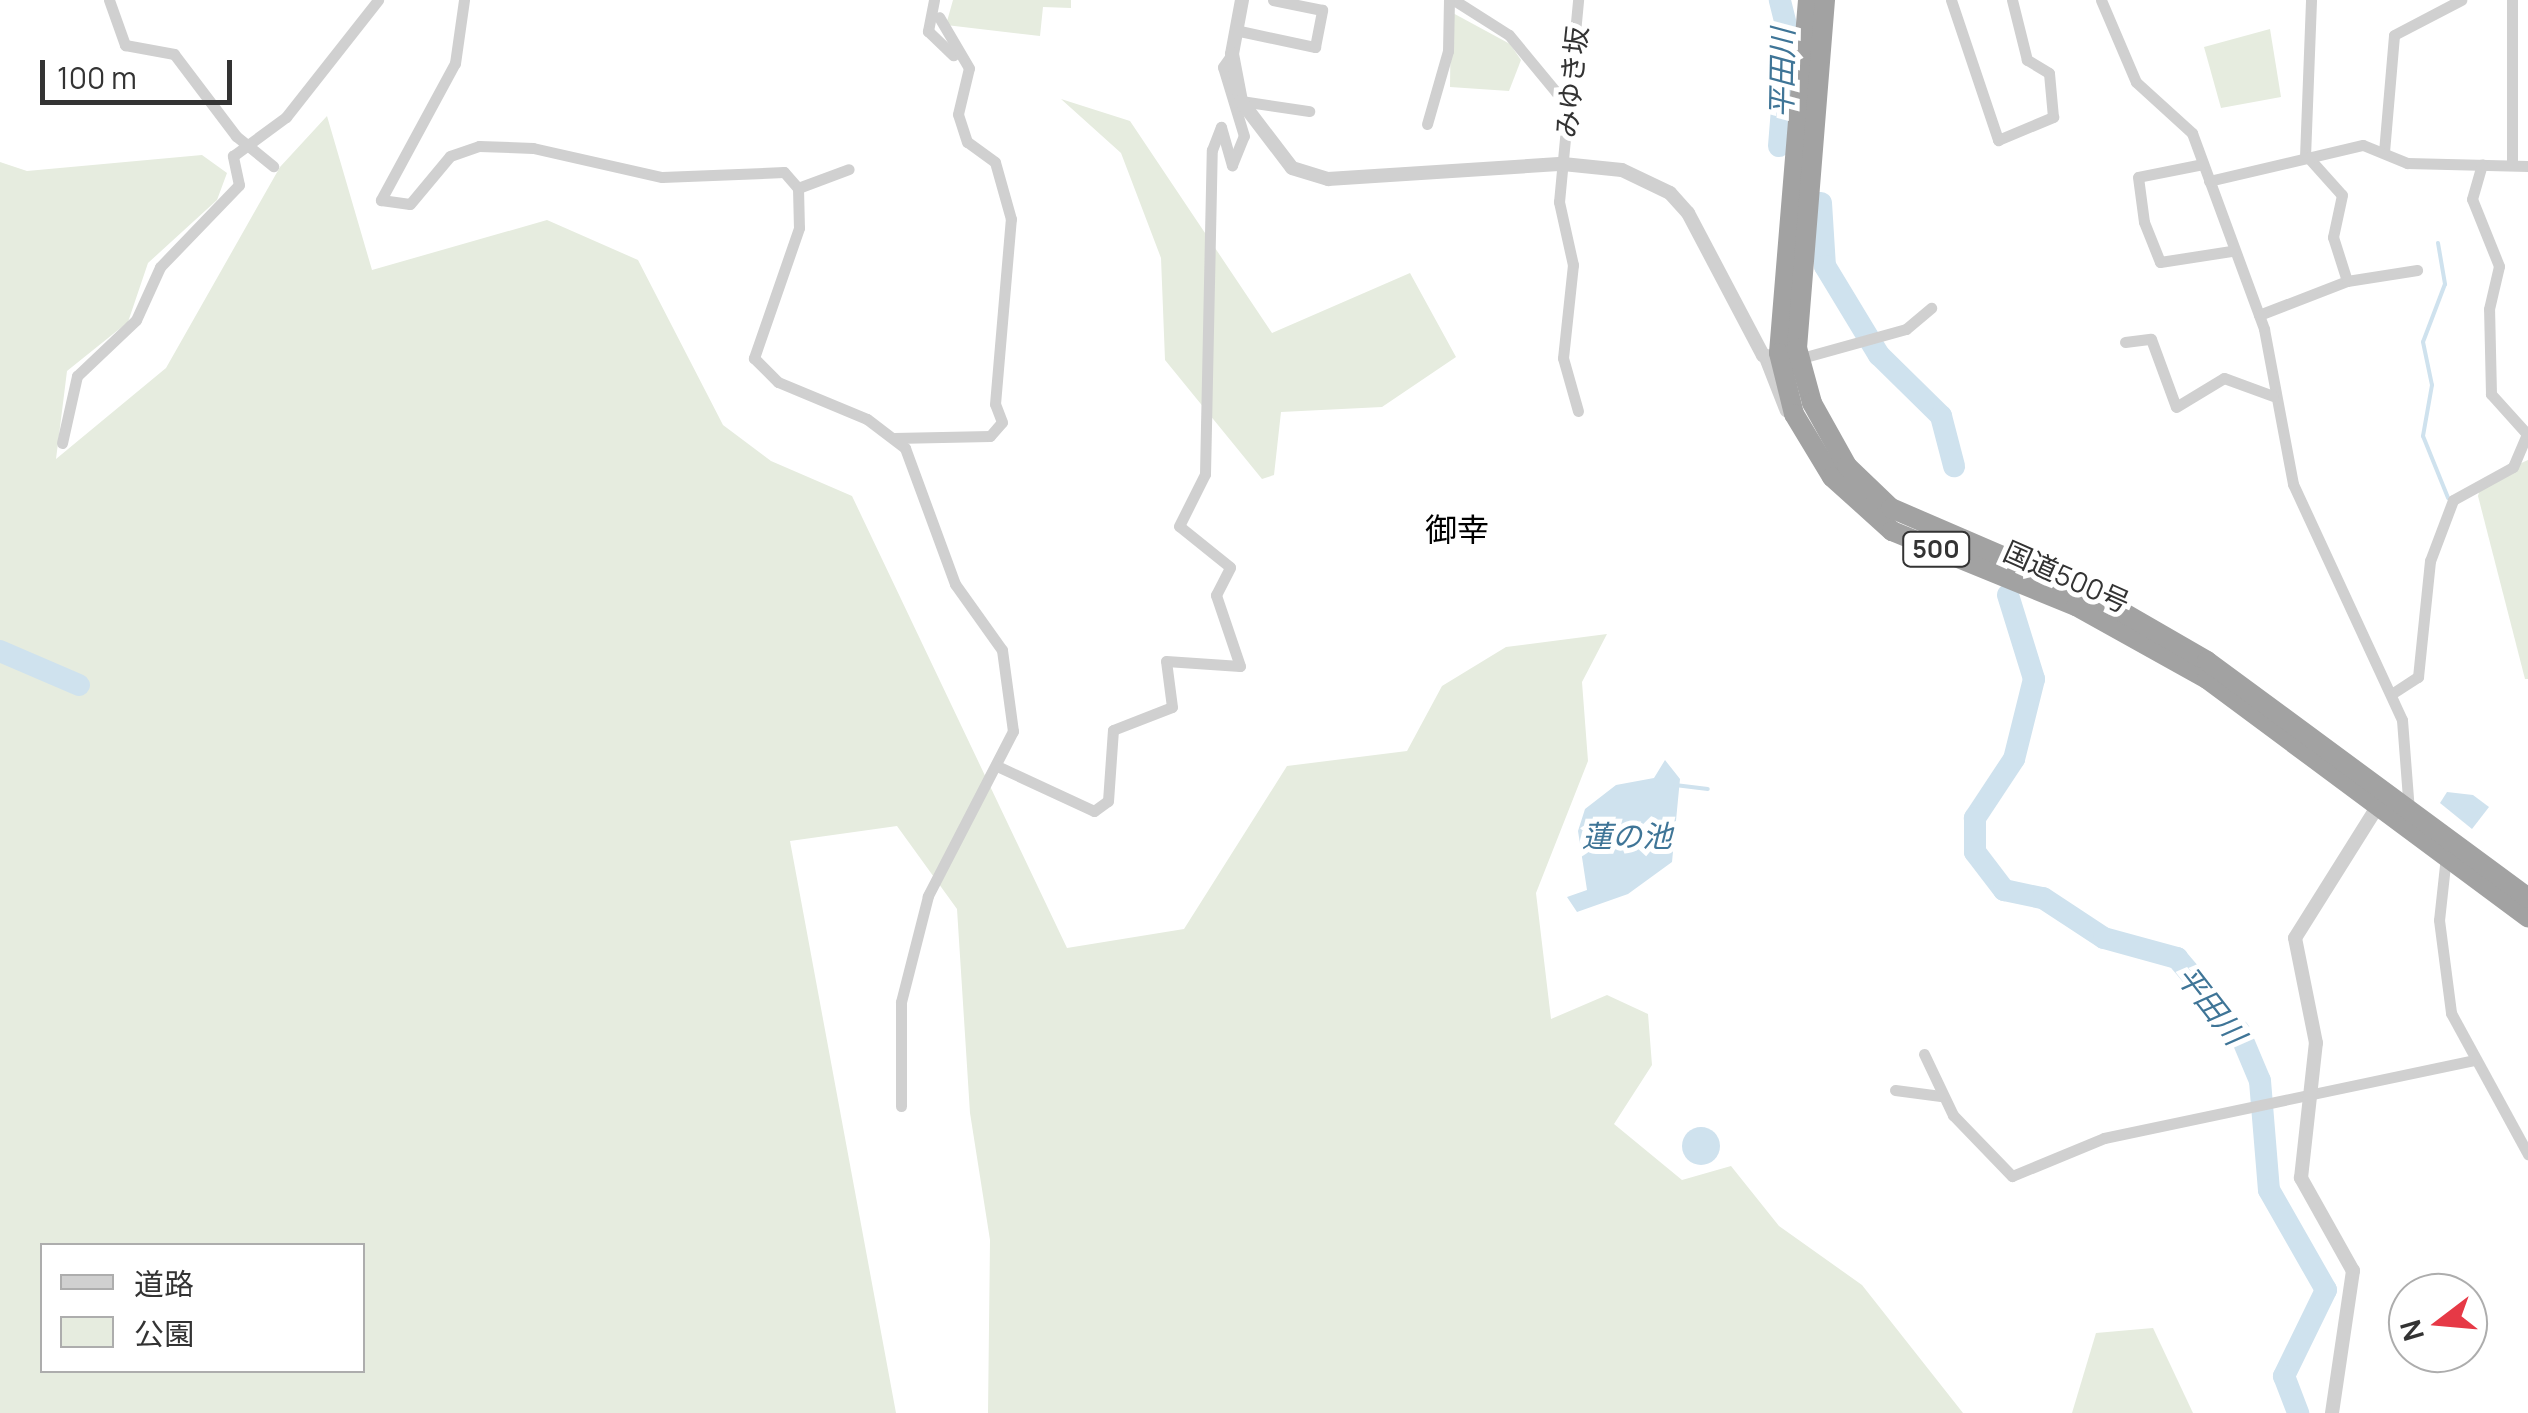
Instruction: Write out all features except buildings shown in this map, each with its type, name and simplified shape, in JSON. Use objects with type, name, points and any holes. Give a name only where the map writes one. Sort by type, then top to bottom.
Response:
[{"type":"highway","name":"国道500号","points":[[1808,0],[1780,359],[1807,443],[1844,492],[1892,531],[2110,622],[2207,680],[2382,799],[2409,810],[2528,898]]},
{"type":"highway","name":"国道500号","points":[[1825,0],[1780,359],[1838,452],[1892,508],[2152,627],[2382,799],[2446,856],[2528,917]]},
{"type":"street","points":[[109,0],[126,44],[174,54],[245,147],[274,166]]},
{"type":"street","points":[[62,443],[77,376],[136,320],[160,267],[239,185],[233,156],[286,117],[378,0]]},
{"type":"street","points":[[464,0],[455,63],[380,200],[389,206],[410,204],[450,156],[478,146],[532,148],[662,177],[776,169],[798,188],[799,228],[754,358],[778,382],[894,438],[990,436],[1002,422],[994,404],[1011,219],[995,162],[968,142],[958,114],[968,68],[928,30],[934,0]]},
{"type":"street","points":[[1242,0],[1232,54],[1241,101],[1274,156],[1305,175],[1563,164],[1622,170],[1670,192],[1703,232],[1780,359],[1906,329],[1930,308]]},
{"type":"street","points":[[1235,30],[1315,46],[1322,10],[1272,0]]},
{"type":"street","points":[[1426,124],[1448,51],[1452,0],[1509,34],[1556,92],[1569,91]]},
{"type":"street","name":"みゆき坂","points":[[1578,0],[1560,225],[1573,264],[1563,358],[1578,411]]},
{"type":"street","points":[[1952,0],[1998,140],[2053,117],[2049,73],[2027,60],[2012,0]]},
{"type":"street","points":[[2101,0],[2136,82],[2174,108],[2203,164],[2231,251],[2260,315],[2293,484],[2393,692],[2409,747],[2409,810]]},
{"type":"street","points":[[2310,0],[2306,156],[2342,194],[2333,237],[2347,280]]},
{"type":"street","points":[[2384,152],[2394,35],[2462,0]]},
{"type":"street","points":[[2512,166],[2519,2]]},
{"type":"street","points":[[939,17],[957,56]]},
{"type":"street","points":[[997,766],[1094,811],[1108,801],[1113,730],[1172,707],[1166,662],[1240,666],[1216,595],[1230,566],[1178,526],[1205,474],[1212,150],[1222,127],[1229,134],[1224,159],[1232,165],[1244,136],[1223,67],[1232,54]]},
{"type":"street","points":[[1241,101],[1308,112]]},
{"type":"street","points":[[2209,181],[2363,145],[2407,164],[2528,166]]},
{"type":"street","points":[[2203,164],[2138,177],[2144,222],[2160,262],[2231,251]]},
{"type":"street","points":[[2393,692],[2418,677],[2430,562],[2453,500],[2514,467],[2527,434],[2491,394],[2489,309],[2499,266],[2472,199],[2482,164]]},
{"type":"street","points":[[798,188],[848,169]]},
{"type":"street","points":[[2260,315],[2347,280],[2417,270]]},
{"type":"street","points":[[2125,342],[2151,339],[2176,407],[2224,378],[2273,396]]},
{"type":"street","points":[[894,438],[917,475],[954,584],[1002,650],[1015,720],[997,766],[928,896],[901,1002],[901,1106]]},
{"type":"street","points":[[2332,1413],[2353,1271],[2302,1182],[2315,1024],[2295,938],[2382,799]]},
{"type":"street","points":[[2446,856],[2446,987],[2474,1060],[2528,1154]]},
{"type":"street","points":[[1924,1054],[1941,1096],[2012,1176],[2104,1138],[2474,1060]]},
{"type":"street","points":[[1895,1090],[1941,1096]]},
{"type":"green space","points":[[953,0],[1071,0],[1071,8],[1043,7],[1040,36],[946,25]]},
{"type":"green space","points":[[1451,12],[1510,44],[1521,60],[1509,91],[1450,87]]},
{"type":"green space","points":[[2270,29],[2281,97],[2221,108],[2204,47]]},
{"type":"green space","points":[[1061,99],[1130,121],[1272,333],[1410,273],[1456,357],[1382,407],[1281,412],[1274,475],[1262,479],[1165,360],[1161,258],[1121,153]]},
{"type":"green space","points":[[327,116],[372,270],[547,220],[638,260],[723,425],[771,461],[852,496],[1067,948],[1184,929],[1287,766],[1407,751],[1442,686],[1506,647],[1607,634],[1582,682],[1588,761],[1536,893],[1551,1019],[1607,995],[1648,1014],[1652,1065],[1614,1124],[1682,1180],[1731,1166],[1779,1226],[1862,1285],[1963,1413],[988,1413],[990,1240],[970,1113],[957,909],[897,826],[790,841],[896,1413],[0,1413],[0,162],[27,171],[202,155],[227,173],[217,200],[148,263],[128,322],[67,371],[56,459],[166,368],[280,167]]},
{"type":"green space","points":[[2528,460],[2525,679],[2478,496],[2482,481]]},
{"type":"green space","points":[[2153,1328],[2193,1413],[2072,1413],[2096,1333]]},
{"type":"water","name":"蓮の池","points":[[1665,760],[1680,779],[1672,862],[1628,894],[1577,912],[1567,897],[1587,890],[1578,831],[1585,809],[1616,785],[1654,778]]},
{"type":"water","points":[[2447,792],[2473,795],[2489,807],[2472,829],[2440,803]]},
{"type":"water","points":[[1701,1127],[1715,1132],[1720,1146],[1715,1160],[1701,1165],[1687,1160],[1682,1146],[1687,1132]]},
{"type":"waterway","name":"平田川","points":[[1779,146],[1788,33],[1780,0]]},
{"type":"waterway","name":"平田川","points":[[1821,203],[1825,266],[1879,355],[1941,416],[1954,466]]},
{"type":"waterway","points":[[2438,243],[2445,284],[2423,342],[2432,385],[2423,436],[2448,498]]},
{"type":"waterway","name":"平田川","points":[[2008,595],[2034,679],[2014,759],[1975,818],[1975,852],[2004,890],[2043,898],[2104,938],[2177,958],[2239,1031],[2260,1081],[2269,1190],[2326,1290],[2284,1376],[2298,1413]]},
{"type":"waterway","points":[[0,651],[79,685]]},
{"type":"waterway","points":[[1675,785],[1708,789]]},
{"type":"district","name":"御幸","points":[[1457,529]]}]
